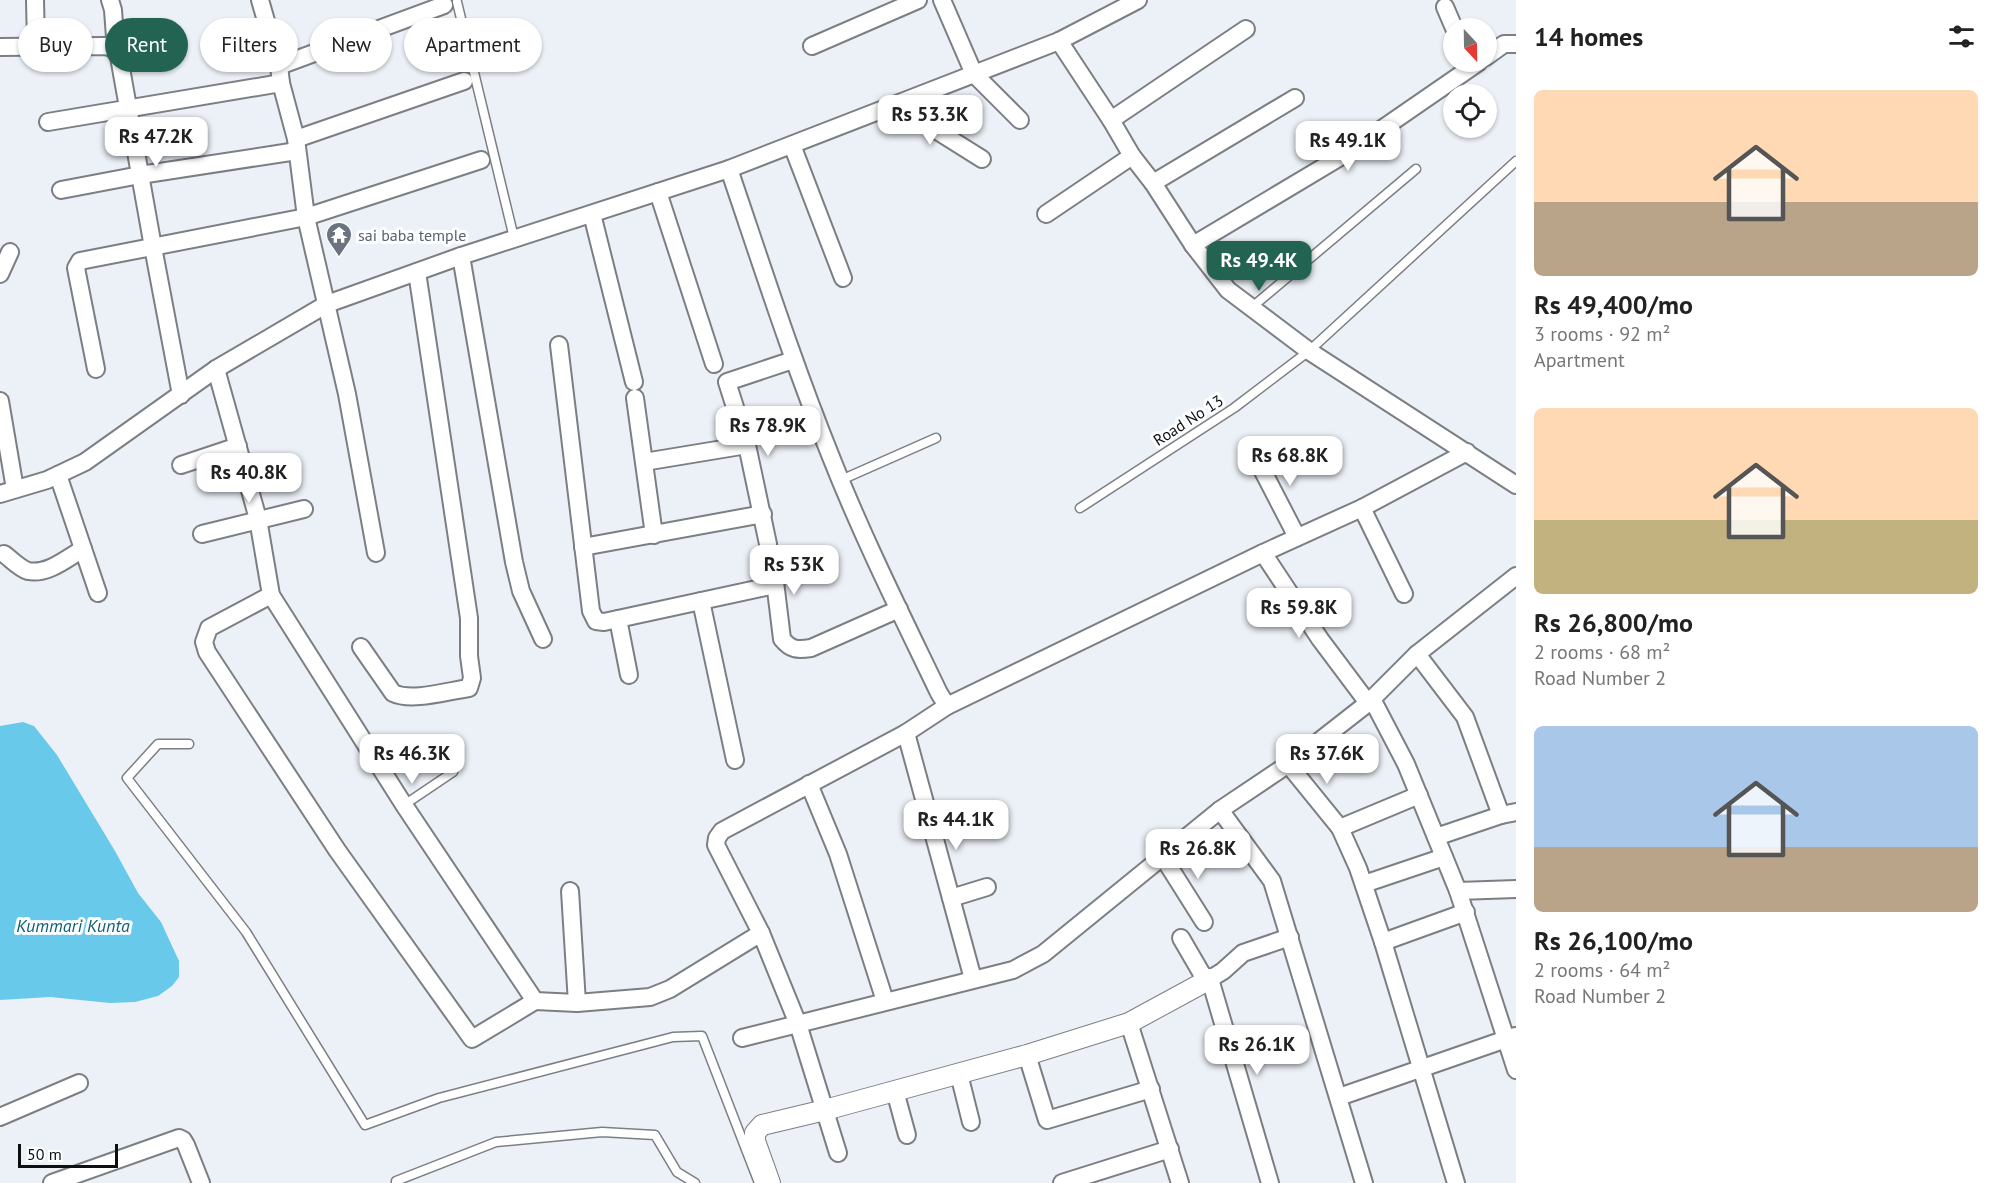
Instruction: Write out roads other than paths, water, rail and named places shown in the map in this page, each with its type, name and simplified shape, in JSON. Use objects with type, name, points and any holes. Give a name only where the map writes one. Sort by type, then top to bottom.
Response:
[{"type":"street","points":[[35,0],[35,18]]},
{"type":"street","points":[[110,0],[114,18]]},
{"type":"street","points":[[260,0],[265,18]]},
{"type":"street","points":[[812,46],[918,0]]},
{"type":"street","points":[[942,0],[974,74],[1020,120]]},
{"type":"street","points":[[0,401],[8,491],[58,475],[85,462],[216,369],[327,304],[514,238],[729,169],[1059,41],[1138,0]]},
{"type":"street","points":[[298,59],[450,3]]},
{"type":"street","points":[[1445,7],[1450,18]]},
{"type":"street","points":[[1111,120],[1246,29]]},
{"type":"street","points":[[1059,41],[1192,245],[1228,290],[1308,351],[1467,452],[1512,477]]},
{"type":"street","points":[[1497,50],[1504,45],[1516,44]]},
{"type":"street","points":[[0,47],[18,46]]},
{"type":"street","points":[[122,72],[181,395]]},
{"type":"street","points":[[280,72],[297,145],[306,217],[347,394],[376,553]]},
{"type":"street","points":[[1192,245],[1347,153],[1461,72]]},
{"type":"street","points":[[61,190],[297,145],[464,81]]},
{"type":"street","points":[[48,122],[281,83]]},
{"type":"street","points":[[1153,183],[1295,98]]},
{"type":"street","points":[[896,105],[982,159]]},
{"type":"street","points":[[792,145],[843,278]]},
{"type":"street","points":[[1046,214],[1132,156]]},
{"type":"street","points":[[96,369],[76,268],[77,264],[83,260],[306,217],[481,160]]},
{"type":"street","points":[[729,169],[793,360],[841,480],[899,609],[947,706]]},
{"type":"street","points":[[658,192],[714,364]]},
{"type":"street","points":[[592,214],[635,390],[654,535]]},
{"type":"street","points":[[0,274],[10,252]]},
{"type":"street","points":[[461,256],[514,562],[521,591],[543,639]]},
{"type":"street","points":[[361,647],[393,693],[400,696],[411,697],[469,688],[472,678],[469,656],[469,618],[417,272]]},
{"type":"street","points":[[559,345],[593,617],[598,622],[618,619],[775,585]]},
{"type":"street","points":[[793,360],[727,382],[747,445],[763,514],[782,639],[789,647],[798,650],[811,648],[899,609]]},
{"type":"street","points":[[216,369],[258,519],[271,595],[405,805],[535,1001]]},
{"type":"street","points":[[644,462],[747,445]]},
{"type":"street","points":[[182,465],[238,446]]},
{"type":"street","points":[[1253,452],[1297,537]]},
{"type":"street","points":[[838,1153],[798,1024],[761,933],[716,845],[717,838],[722,831],[906,733],[947,706],[1263,553],[1362,508],[1467,452]]},
{"type":"street","points":[[58,475],[98,593]]},
{"type":"street","points":[[1362,508],[1404,594]]},
{"type":"street","points":[[202,534],[304,509]]},
{"type":"street","points":[[583,547],[763,514]]},
{"type":"street","points":[[4,554],[28,571],[42,571],[54,567],[82,549]]},
{"type":"street","points":[[1263,553],[1320,639],[1370,701],[1406,764],[1458,891],[1511,1037],[1516,1070]]},
{"type":"street","points":[[742,1038],[1013,970],[1043,954],[1220,810],[1288,764],[1370,701],[1416,654],[1516,576]]},
{"type":"street","points":[[271,595],[209,628],[204,642],[207,652],[337,850],[472,1039],[535,1001],[577,1003],[650,997],[670,989],[761,933]]},
{"type":"street","points":[[701,601],[735,760]]},
{"type":"street","points":[[618,619],[628,675]]},
{"type":"street","points":[[1416,654],[1465,717],[1508,814],[1436,837]]},
{"type":"street","points":[[906,733],[973,979]]},
{"type":"street","points":[[1288,764],[1340,828],[1364,884],[1456,1183]]},
{"type":"street","points":[[809,784],[837,854],[885,1001]]},
{"type":"street","points":[[1340,828],[1419,795]]},
{"type":"street","points":[[1220,810],[1272,881],[1364,1183]]},
{"type":"street","points":[[1163,857],[1204,922]]},
{"type":"street","points":[[1364,884],[1444,857]]},
{"type":"street","points":[[951,898],[987,887]]},
{"type":"street","points":[[1458,891],[1516,889]]},
{"type":"street","points":[[570,891],[577,1003]]},
{"type":"street","points":[[1383,942],[1466,912]]},
{"type":"street","points":[[1180,938],[1208,980],[1270,1183]]},
{"type":"street","points":[[770,1183],[755,1141],[755,1133],[762,1125],[959,1074],[1129,1023],[1223,971],[1244,953],[1290,938]]},
{"type":"street","points":[[1129,1023],[1180,1183]]},
{"type":"street","points":[[1339,1097],[1511,1037]]},
{"type":"street","points":[[1027,1055],[1047,1120],[1150,1089]]},
{"type":"street","points":[[959,1074],[971,1122]]},
{"type":"street","points":[[0,1117],[79,1083]]},
{"type":"street","points":[[896,1091],[907,1135]]},
{"type":"street","points":[[52,1183],[77,1179],[178,1138],[186,1145],[201,1183]]},
{"type":"street","points":[[1062,1183],[1170,1149]]},
{"type":"lane","points":[[450,3],[514,238]]},
{"type":"lane","name":"Road No 13","points":[[1080,508],[1234,408],[1308,351],[1516,161]]},
{"type":"lane","points":[[1251,308],[1416,169]]},
{"type":"lane","points":[[841,480],[936,438]]},
{"type":"lane","points":[[189,744],[158,744],[127,778],[246,932],[365,1125],[440,1098],[673,1038],[702,1036],[759,1183]]},
{"type":"lane","points":[[405,805],[453,772]]},
{"type":"lane","points":[[396,1183],[396,1181],[496,1142],[602,1132],[655,1135],[676,1172],[695,1183]]},
{"type":"water","name":"Kummari Kunta","points":[[23,722],[34,726],[57,755],[138,893],[161,922],[179,961],[179,977],[172,986],[158,996],[135,1002],[110,1003],[50,997],[0,1000],[0,726]]},
{"type":"place","name":"sai baba temple","points":[[339,258]]}]
